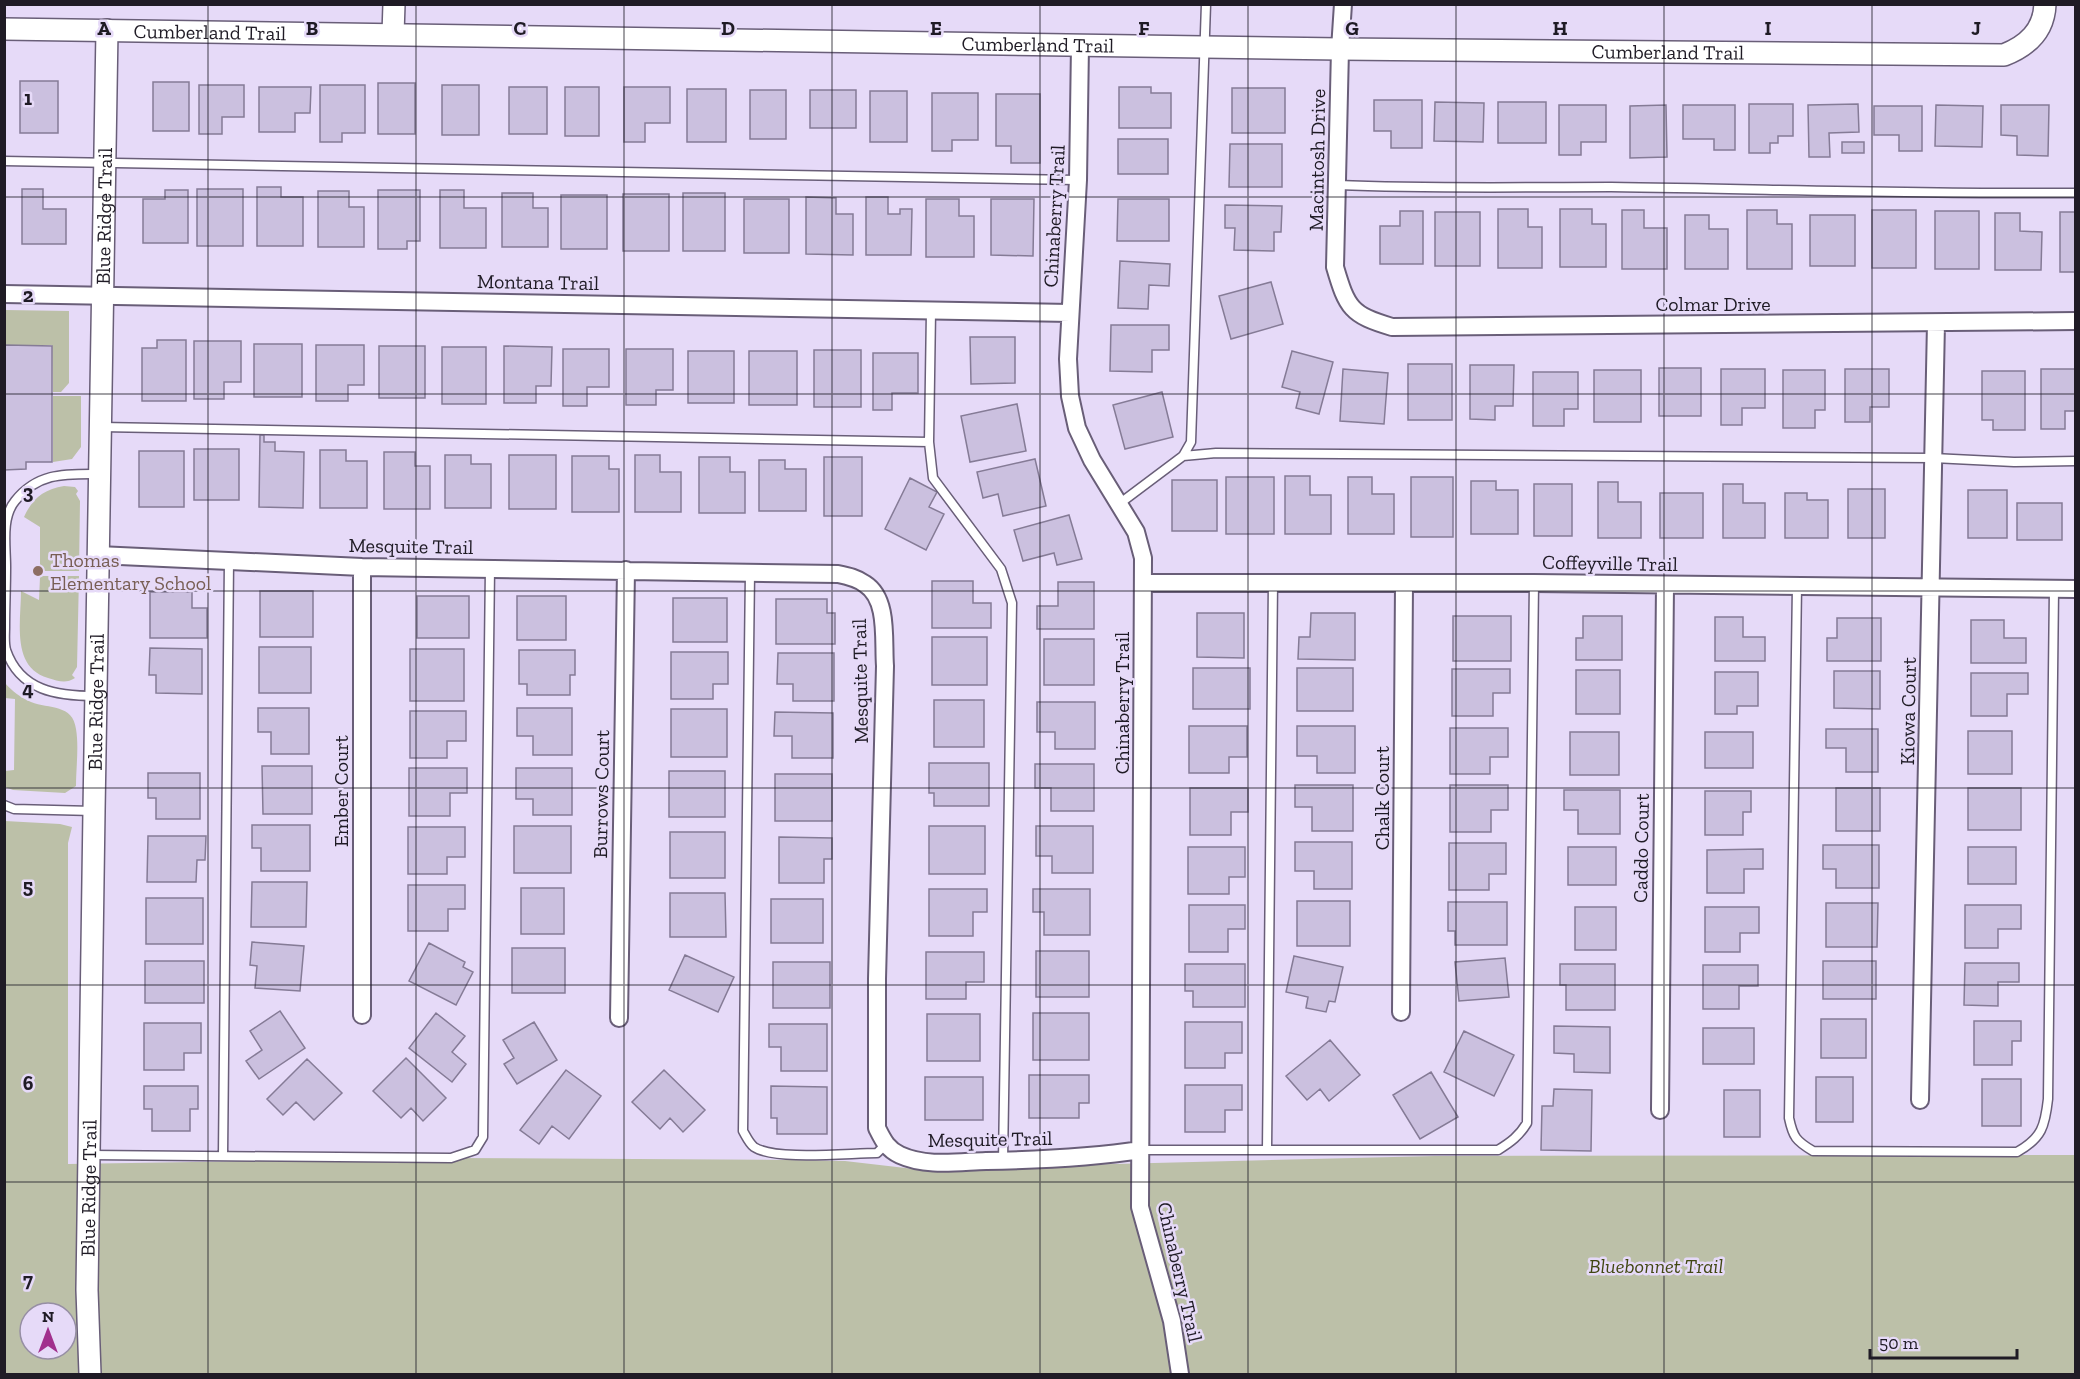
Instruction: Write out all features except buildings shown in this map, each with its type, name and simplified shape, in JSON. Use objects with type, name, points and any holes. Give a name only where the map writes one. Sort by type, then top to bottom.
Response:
[{"type":"street","points":[[393,34],[394,4]]},
{"type":"street","name":"Macintosh Drive","points":[[1343,4],[1335,267],[1341,291],[1354,312]]},
{"type":"street","name":"Cumberland Trail","points":[[4,29],[1340,49],[2004,55],[2019,49],[2030,40],[2044,15],[2044,4]]},
{"type":"street","name":"Blue Ridge Trail","points":[[90,1374],[87,1290],[93,811],[107,30]]},
{"type":"street","name":"Chinaberry Trail","points":[[1080,45],[1078,180],[1070,313],[1070,396],[1077,428],[1092,460],[1136,532],[1143,558],[1140,1207],[1172,1321],[1180,1374]]},
{"type":"street","name":"Montana Trail","points":[[4,294],[1070,313]]},
{"type":"street","name":"Colmar Drive","points":[[1354,312],[1366,319],[1392,327],[2076,321]]},
{"type":"street","name":"Kiowa Court","points":[[1920,1100],[1936,323]]},
{"type":"street","name":"Mesquite Trail","points":[[98,555],[362,567],[838,574],[855,578],[868,585],[878,599],[882,615],[885,666],[877,979],[877,1128],[885,1145],[898,1154],[927,1163],[1103,1156],[1141,1150]]},
{"type":"street","name":"Ember Court","points":[[362,567],[362,1015]]},
{"type":"street","name":"Burrows Court","points":[[619,1018],[626,570]]},
{"type":"street","name":"Coffeyville Trail","points":[[1144,583],[1273,581],[2076,589]]},
{"type":"street","name":"Chalk Court","points":[[1401,1012],[1404,584]]},
{"type":"street","name":"Caddo Court","points":[[1660,1110],[1665,586]]},
{"type":"lane","points":[[1119,504],[1183,456],[1191,442],[1206,4]]},
{"type":"lane","points":[[4,161],[1078,180]]},
{"type":"lane","points":[[1338,184],[1402,188],[2076,193]]},
{"type":"lane","points":[[931,310],[929,442],[933,478],[1001,569],[1012,603],[1004,1161]]},
{"type":"lane","points":[[100,427],[929,442]]},
{"type":"lane","points":[[1183,456],[1228,453],[2076,461]]},
{"type":"lane","points":[[96,696],[75,696],[34,687],[16,670],[5,648],[7,516],[15,501],[37,482],[61,474],[99,474]]},
{"type":"lane","points":[[223,1155],[229,561]]},
{"type":"lane","points":[[89,1155],[451,1158],[475,1150],[483,1137],[490,568]]},
{"type":"lane","points":[[750,572],[743,1131],[752,1146],[768,1153],[877,1153],[885,1145]]},
{"type":"lane","points":[[1267,1149],[1273,581]]},
{"type":"lane","points":[[1141,1150],[1498,1150],[1513,1142],[1527,1123],[1534,583]]},
{"type":"lane","points":[[1797,586],[1789,1118],[1791,1131],[1798,1142],[1813,1150],[1825,1151],[2016,1152],[2039,1136],[2046,1121],[2054,589]]},
{"type":"lane","points":[[4,806],[14,809],[93,811]]},
{"type":"green space","points":[[5,310],[69,311],[69,383],[61,392],[53,392],[52,345],[5,346]]},
{"type":"green space","points":[[53,396],[81,396],[81,447],[72,459],[53,462]]},
{"type":"green space","points":[[64,486],[75,487],[80,501],[79,571],[43,571],[40,568],[40,527],[24,517],[31,505],[45,492]]},
{"type":"green space","points":[[79,576],[77,667],[72,675],[75,678],[68,681],[55,680],[36,672],[28,664],[23,654],[20,629],[21,591],[39,600],[40,577]]},
{"type":"green space","points":[[5,683],[31,702],[65,711],[74,721],[77,743],[76,786],[65,793],[13,790],[5,787],[5,771],[14,770],[15,699],[5,698]]},
{"type":"green space","name":"Bluebonnet Trail","points":[[5,821],[60,824],[72,827],[68,843],[68,1164],[451,1158],[845,1161],[914,1169],[1435,1156],[2075,1155],[2075,1374],[5,1374]]},
{"type":"place","name":"Thomas Elementary School","points":[[38,571]]}]
